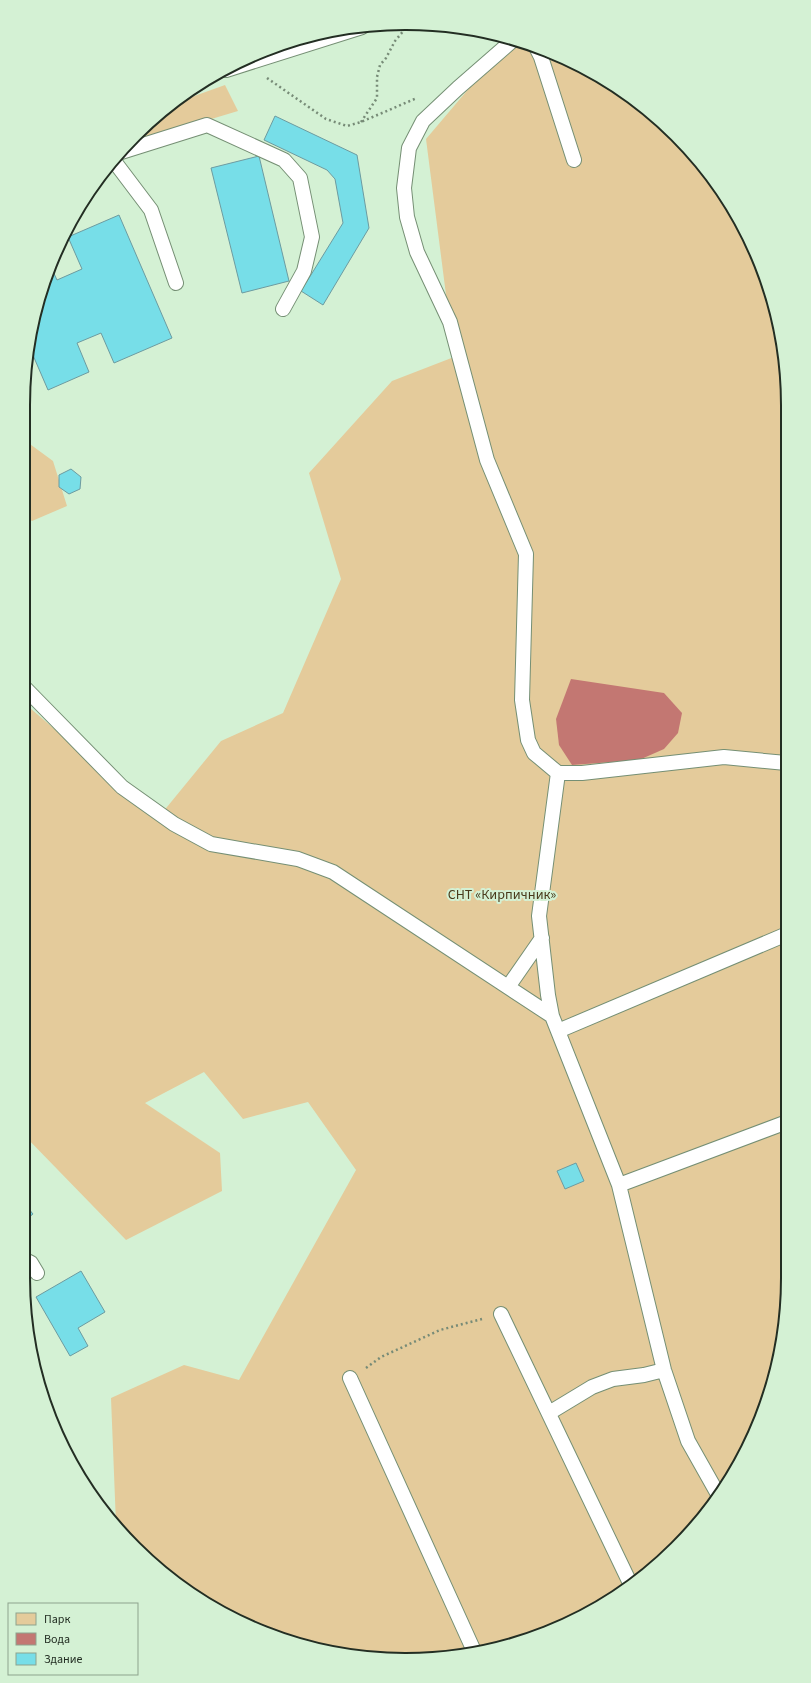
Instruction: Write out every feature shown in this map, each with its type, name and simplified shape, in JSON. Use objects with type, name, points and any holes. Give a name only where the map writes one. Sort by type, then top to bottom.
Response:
[{"type":"lane","points":[[264,58],[325,39]]},
{"type":"lane","points":[[508,44],[423,121],[410,148],[404,188],[407,217],[417,252],[450,322],[488,460],[526,554],[522,700],[528,740],[534,753],[558,773],[582,774],[724,757],[781,763]]},
{"type":"lane","points":[[540,56],[574,160]]},
{"type":"lane","points":[[132,149],[207,125],[284,160],[300,178],[312,236],[304,271],[283,308]]},
{"type":"lane","points":[[117,165],[151,210],[176,283]]},
{"type":"lane","points":[[30,693],[122,787],[174,824],[211,844],[298,859],[333,872],[552,1016]]},
{"type":"lane","points":[[558,773],[539,916],[548,995],[552,1016],[620,1185],[664,1370],[688,1441],[715,1490]]},
{"type":"lane","points":[[558,1032],[781,937]]},
{"type":"lane","points":[[508,987],[542,938]]},
{"type":"lane","points":[[620,1185],[781,1124]]},
{"type":"lane","points":[[30,1262],[37,1273]]},
{"type":"lane","points":[[501,1314],[628,1579]]},
{"type":"lane","points":[[549,1413],[599,1384],[613,1379],[644,1375],[664,1370]]},
{"type":"lane","points":[[350,1378],[472,1647]]},
{"type":"path","points":[[361,122],[377,98],[377,77],[380,65],[386,58],[395,41],[405,30]]},
{"type":"path","points":[[236,70],[264,76],[326,118],[347,126],[361,122],[386,111]]},
{"type":"path","points":[[350,1378],[381,1357],[440,1330],[501,1314]]},
{"type":"green space","name":"СНТ «Кирпичник»","points":[[507,44],[526,50],[572,69],[614,93],[634,108],[653,123],[688,158],[718,197],[731,218],[742,239],[761,285],[774,332],[778,356],[781,406],[781,1278],[778,1327],[774,1351],[761,1398],[752,1421],[742,1444],[718,1486],[688,1525],[671,1543],[653,1560],[614,1590],[572,1614],[549,1624],[526,1633],[479,1646],[455,1650],[406,1653],[356,1650],[332,1646],[285,1633],[239,1614],[197,1590],[158,1560],[140,1543],[116,1516],[111,1398],[184,1365],[239,1380],[356,1170],[308,1102],[243,1119],[204,1072],[145,1103],[220,1153],[222,1191],[126,1240],[30,1141],[30,708],[158,818],[221,741],[283,713],[341,579],[309,473],[392,381],[454,357],[426,139]]},
{"type":"green space","points":[[225,85],[238,111],[139,141],[158,123],[192,97]]},
{"type":"green space","points":[[30,444],[53,461],[67,506],[32,521],[30,520]]},
{"type":"water","points":[[571,679],[664,693],[682,713],[678,733],[664,749],[639,760],[572,765],[559,745],[556,719]]},
{"type":"building","points":[[275,116],[357,155],[369,228],[323,305],[301,291],[343,223],[335,179],[327,170],[264,140]]},
{"type":"building","points":[[259,156],[289,281],[242,293],[211,168]]},
{"type":"building","points":[[119,215],[172,338],[114,363],[101,333],[77,343],[89,372],[48,390],[33,355],[43,308],[54,274],[57,280],[82,269],[69,239],[71,236]]},
{"type":"building","points":[[71,469],[81,477],[80,489],[69,494],[59,487],[59,475]]},
{"type":"building","points":[[576,1163],[584,1181],[565,1189],[557,1171]]},
{"type":"building","points":[[81,1271],[105,1312],[78,1328],[88,1346],[70,1356],[36,1297]]}]
